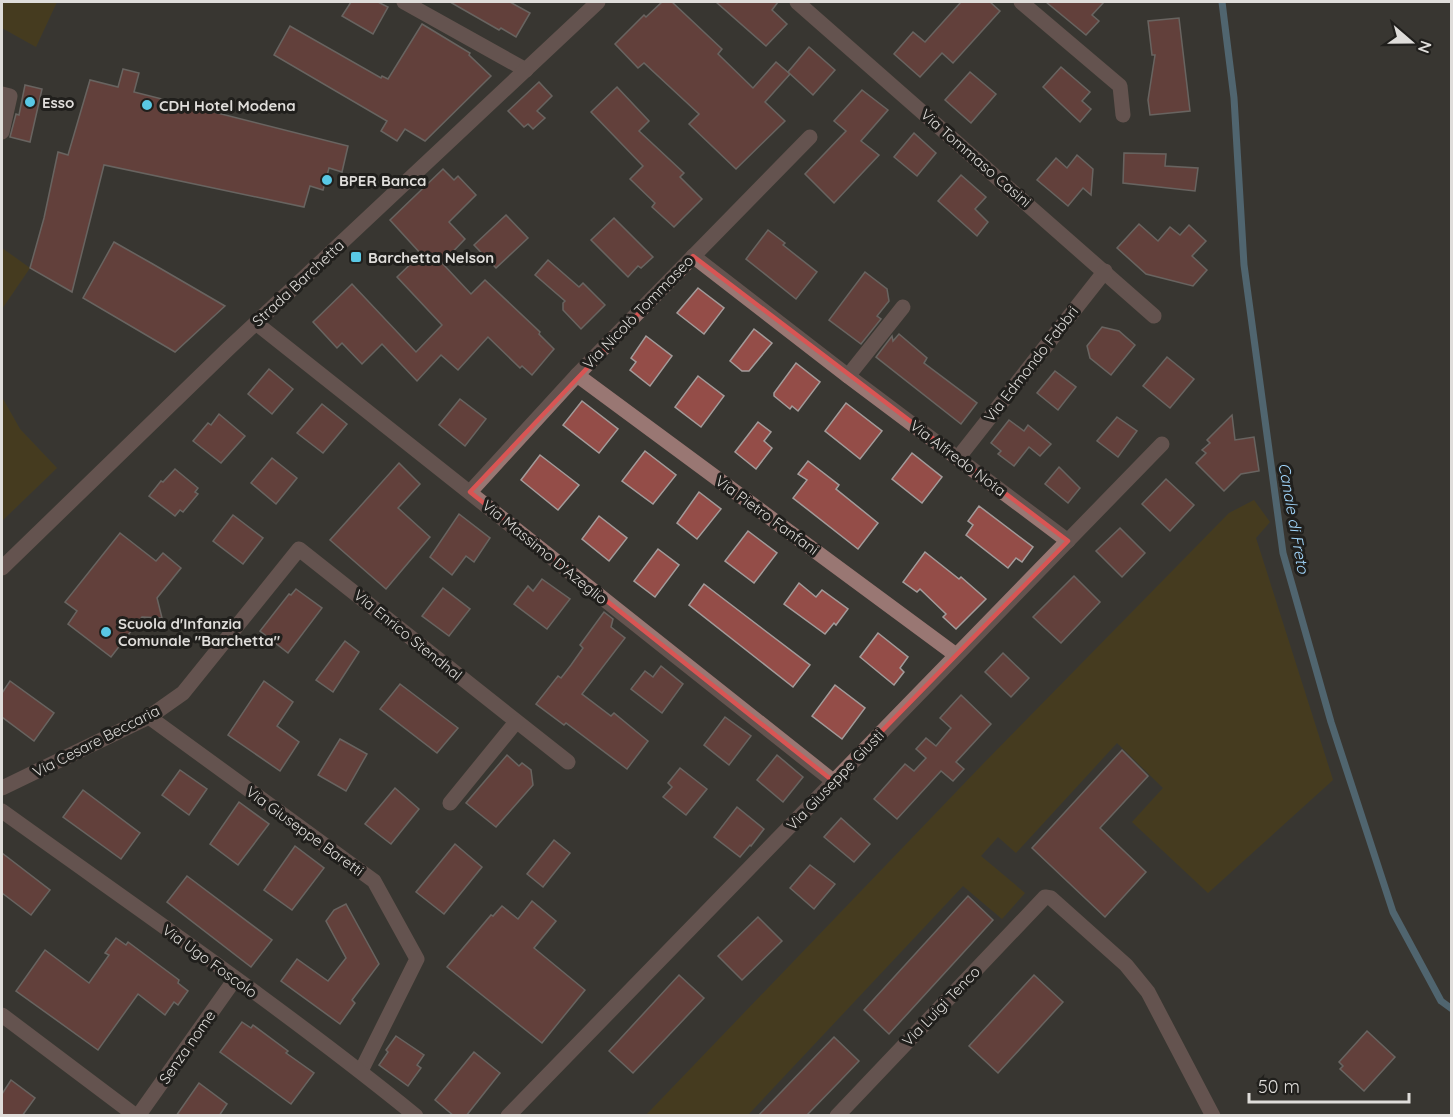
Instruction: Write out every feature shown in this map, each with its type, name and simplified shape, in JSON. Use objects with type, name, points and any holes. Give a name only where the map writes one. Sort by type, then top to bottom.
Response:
[{"type":"street","points":[[404,2],[526,70]]},
{"type":"street","name":"Via Tommaso Casini","points":[[797,2],[1154,316]]},
{"type":"street","points":[[1021,2],[1120,86],[1123,115]]},
{"type":"street","name":"Strada Barchetta","points":[[2,568],[256,323],[526,70],[593,3]]},
{"type":"street","points":[[2,94],[10,96],[2,132]]},
{"type":"street","name":"Via Nicolò Tommaseo","points":[[470,492],[577,375],[810,137]]},
{"type":"street","name":"Via Alfredo Nota","points":[[693,256],[1068,541]]},
{"type":"street","name":"Via Edmondo Fabbri","points":[[958,458],[1105,271]]},
{"type":"street","points":[[848,376],[903,307]]},
{"type":"street","name":"Via Massimo D'Azeglio","points":[[256,323],[833,782]]},
{"type":"street","name":"Via Pietro Fanfani","points":[[577,375],[956,655]]},
{"type":"street","name":"Via Giuseppe Giusti","points":[[508,1116],[1162,444]]},
{"type":"street","name":"Via Cesare Beccaria","points":[[2,788],[149,717],[183,693],[299,549]]},
{"type":"street","name":"Via Enrico Stendhal","points":[[299,549],[568,762]]},
{"type":"street","name":"Via Giuseppe Baretti","points":[[149,717],[374,881],[417,959],[361,1071]]},
{"type":"street","points":[[450,803],[516,722]]},
{"type":"street","name":"Via Ugo Foscolo","points":[[2,811],[235,978],[361,1071],[416,1116]]},
{"type":"street","name":"Via Luigi Tenco","points":[[837,1116],[1045,897],[1051,898],[1126,965],[1148,992],[1213,1116]]},
{"type":"street","name":"Senza nome","points":[[137,1116],[235,978]]},
{"type":"street","points":[[2,1015],[137,1116]]},
{"type":"highlighted area","points":[[693,256],[1068,541],[833,781],[470,492]]},
{"type":"shaded area","points":[[2,2],[57,2],[36,47],[2,28]]},
{"type":"shaded area","points":[[2,248],[30,268],[2,309]]},
{"type":"shaded area","points":[[2,397],[20,429],[57,468],[2,521]]},
{"type":"shaded area","points":[[1254,500],[1270,522],[1256,538],[1333,780],[1208,893],[1132,822],[1163,788],[1117,743],[1016,853],[998,837],[981,856],[1025,893],[1002,919],[963,886],[748,1115],[646,1115],[982,765],[1229,513]]},
{"type":"building","points":[[351,2],[378,2],[388,7],[373,34],[342,16]]},
{"type":"building","points":[[450,2],[510,2],[530,13],[516,37]]},
{"type":"building","points":[[662,2],[672,2],[722,49],[718,54],[753,88],[776,62],[790,74],[765,102],[785,121],[736,169],[689,124],[699,114],[644,63],[638,68],[615,44],[644,15],[646,17]]},
{"type":"building","points":[[716,2],[778,2],[772,10],[787,24],[766,46]]},
{"type":"building","points":[[961,2],[990,2],[1000,11],[953,63],[942,53],[920,77],[894,54],[913,32],[925,42]]},
{"type":"building","points":[[1046,2],[1104,2],[1092,15],[1099,21],[1086,35]]},
{"type":"building","points":[[1179,18],[1190,111],[1150,115],[1148,100],[1155,55],[1152,55],[1148,21]]},
{"type":"building","points":[[422,24],[470,53],[469,55],[491,76],[425,141],[405,129],[397,141],[381,131],[387,121],[274,55],[290,26],[381,78],[382,76],[388,79]]},
{"type":"building","points":[[809,47],[835,70],[813,95],[788,72]]},
{"type":"building","points":[[1061,67],[1090,92],[1082,101],[1091,109],[1080,122],[1043,87]]},
{"type":"building","points":[[123,69],[139,73],[134,92],[348,146],[342,172],[329,168],[323,190],[310,186],[304,207],[104,165],[72,292],[30,268],[44,218],[58,152],[68,155],[90,80],[118,87]]},
{"type":"building","points":[[970,72],[996,94],[971,123],[945,100]]},
{"type":"building","points":[[539,82],[552,96],[537,111],[545,118],[533,129],[528,124],[524,127],[508,111]]},
{"type":"building","name":"Esso","points":[[25,85],[42,89],[30,142],[10,137],[16,114],[19,115]]},
{"type":"building","points":[[617,87],[649,121],[639,131],[684,173],[680,177],[702,199],[674,227],[652,207],[655,203],[630,179],[643,166],[591,112]]},
{"type":"building","points":[[862,90],[888,110],[861,141],[879,155],[834,203],[805,174],[846,131],[834,121]]},
{"type":"building","points":[[914,133],[936,153],[917,176],[894,157]]},
{"type":"building","points":[[1124,153],[1166,154],[1165,166],[1198,168],[1195,191],[1123,183]]},
{"type":"building","points":[[1077,155],[1093,169],[1091,195],[1083,188],[1068,206],[1037,180],[1056,158],[1067,168]]},
{"type":"building","points":[[443,169],[454,180],[458,176],[476,195],[449,222],[465,239],[442,263],[471,294],[485,280],[540,332],[539,334],[554,349],[532,375],[522,366],[520,368],[488,337],[458,370],[441,355],[417,381],[382,344],[362,364],[342,343],[337,348],[313,322],[352,284],[416,352],[442,325],[397,277],[421,254],[390,220]]},
{"type":"building","points":[[961,175],[986,197],[975,209],[988,222],[977,236],[938,201]]},
{"type":"building","points":[[506,215],[528,238],[496,268],[474,245]]},
{"type":"building","points":[[614,218],[653,257],[641,268],[638,266],[628,277],[591,240]]},
{"type":"building","points":[[1139,224],[1158,241],[1170,227],[1180,235],[1189,225],[1206,241],[1192,256],[1207,270],[1193,286],[1146,274],[1117,248]]},
{"type":"building","points":[[768,230],[817,272],[796,299],[746,259]]},
{"type":"building","points":[[114,242],[225,306],[175,352],[83,298]]},
{"type":"building","points":[[548,260],[579,287],[583,283],[605,305],[581,329],[563,310],[565,301],[535,275]]},
{"type":"building","points":[[865,272],[887,289],[889,301],[877,316],[881,319],[861,344],[829,320]]},
{"type":"building","points":[[698,288],[724,308],[704,334],[677,313]]},
{"type":"building","points":[[1102,327],[1119,331],[1135,345],[1111,375],[1090,358],[1087,346]]},
{"type":"building","points":[[754,329],[772,343],[749,371],[742,371],[730,361]]},
{"type":"building","points":[[899,334],[927,358],[924,363],[977,403],[961,424],[876,357],[892,336],[893,341]]},
{"type":"building","points":[[646,336],[672,356],[650,386],[630,370],[636,362],[631,358]]},
{"type":"building","points":[[1167,357],[1194,379],[1170,408],[1143,386]]},
{"type":"building","points":[[796,363],[820,382],[798,411],[792,406],[790,409],[774,396]]},
{"type":"building","points":[[269,369],[293,389],[272,414],[248,394]]},
{"type":"building","points":[[1055,371],[1076,387],[1058,410],[1037,393]]},
{"type":"building","points":[[698,376],[724,396],[701,427],[675,407]]},
{"type":"building","points":[[460,399],[486,419],[465,446],[439,425]]},
{"type":"building","points":[[582,401],[618,429],[599,453],[563,425]]},
{"type":"building","points":[[846,403],[882,431],[860,459],[825,431]]},
{"type":"building","points":[[322,404],[347,424],[323,453],[297,433]]},
{"type":"building","points":[[219,414],[245,436],[221,463],[193,441],[208,423],[211,425]]},
{"type":"building","points":[[1232,415],[1235,440],[1254,437],[1259,471],[1241,474],[1224,491],[1196,463],[1206,453],[1202,450],[1210,443],[1207,440]]},
{"type":"building","points":[[1117,417],[1137,431],[1118,457],[1097,441]]},
{"type":"building","points":[[1009,420],[1024,431],[1028,425],[1051,444],[1040,456],[1029,447],[1014,466],[998,454],[1001,451],[991,443]]},
{"type":"building","points":[[758,422],[771,432],[764,441],[772,448],[756,469],[735,452]]},
{"type":"building","points":[[645,451],[676,475],[653,504],[622,481]]},
{"type":"building","points":[[912,453],[942,477],[922,503],[892,479]]},
{"type":"building","points":[[540,455],[579,485],[558,510],[521,480]]},
{"type":"building","points":[[272,458],[297,478],[276,504],[251,483]]},
{"type":"building","points":[[808,461],[839,485],[836,489],[878,523],[858,549],[793,498],[807,480],[798,474]]},
{"type":"building","points":[[399,463],[420,484],[398,508],[430,537],[386,589],[330,540]]},
{"type":"building","points":[[1059,467],[1080,488],[1068,503],[1045,484]]},
{"type":"building","points":[[175,469],[198,488],[195,492],[198,494],[183,512],[180,510],[175,516],[149,496]]},
{"type":"building","points":[[1166,479],[1194,505],[1170,531],[1142,504]]},
{"type":"building","points":[[699,492],[721,509],[697,539],[677,523]]},
{"type":"building","points":[[979,506],[1033,547],[1022,562],[1016,558],[1008,568],[966,535],[973,525],[968,521]]},
{"type":"building","points":[[459,514],[490,538],[474,562],[466,556],[452,575],[430,557]]},
{"type":"building","points":[[233,515],[263,538],[243,564],[213,541]]},
{"type":"building","points":[[599,516],[627,538],[609,561],[582,539]]},
{"type":"building","points":[[1120,528],[1145,553],[1122,577],[1096,551]]},
{"type":"building","points":[[748,531],[777,553],[754,583],[725,561]]},
{"type":"building","points":[[120,533],[156,561],[163,553],[181,568],[157,598],[162,618],[142,617],[111,657],[68,624],[77,611],[65,602]]},
{"type":"building","points":[[658,549],[679,565],[655,597],[634,581]]},
{"type":"building","points":[[925,552],[959,579],[961,577],[986,599],[956,629],[943,617],[946,614],[920,589],[917,592],[903,582]]},
{"type":"building","points":[[1074,576],[1100,602],[1061,643],[1033,617]]},
{"type":"building","points":[[542,579],[570,599],[547,629],[514,604],[528,586],[533,591]]},
{"type":"building","points":[[799,583],[816,597],[822,590],[848,609],[836,625],[834,623],[825,634],[784,604]]},
{"type":"building","points":[[704,584],[810,665],[793,687],[689,605]]},
{"type":"building","points":[[443,588],[470,609],[449,636],[422,616]]},
{"type":"building","points":[[296,589],[322,608],[288,653],[260,631],[289,594],[291,595]]},
{"type":"building","points":[[604,612],[613,619],[611,627],[625,638],[582,694],[611,716],[614,713],[648,741],[627,769],[566,723],[564,725],[536,704],[558,676],[561,678],[571,665],[583,648],[580,645]]},
{"type":"building","points":[[878,633],[908,657],[900,668],[904,672],[894,685],[860,657]]},
{"type":"building","points":[[345,641],[359,652],[333,692],[316,680]]},
{"type":"building","points":[[1003,653],[1029,678],[1011,697],[985,672]]},
{"type":"building","points":[[661,666],[683,684],[662,713],[631,689],[645,671],[653,677]]},
{"type":"building","points":[[10,681],[54,713],[34,741],[2,717],[2,693]]},
{"type":"building","points":[[264,681],[293,702],[277,726],[299,742],[280,771],[228,735]]},
{"type":"building","points":[[400,684],[458,728],[437,753],[380,709]]},
{"type":"building","points":[[835,685],[865,708],[842,739],[812,716]]},
{"type":"building","points":[[961,695],[991,724],[956,762],[964,769],[953,781],[941,771],[897,819],[874,799],[905,764],[914,771],[926,758],[916,749],[926,738],[936,746],[951,728],[940,718]]},
{"type":"building","points":[[725,717],[751,736],[729,765],[704,745]]},
{"type":"building","points":[[340,739],[367,754],[346,791],[318,775]]},
{"type":"building","points":[[1122,750],[1148,776],[1100,828],[1146,872],[1105,917],[1032,848]]},
{"type":"building","points":[[507,755],[519,766],[522,763],[531,770],[533,785],[496,827],[466,803]]},
{"type":"building","points":[[777,755],[803,777],[783,802],[757,780]]},
{"type":"building","points":[[680,768],[707,789],[686,815],[663,797],[672,787],[668,783]]},
{"type":"building","points":[[180,770],[207,789],[189,815],[162,795]]},
{"type":"building","points":[[395,788],[419,809],[391,844],[365,824]]},
{"type":"building","points":[[83,790],[140,833],[121,859],[63,817]]},
{"type":"building","points":[[239,802],[269,824],[238,865],[210,844]]},
{"type":"building","points":[[737,807],[764,829],[740,857],[714,837]]},
{"type":"building","points":[[841,818],[870,844],[854,862],[824,837]]},
{"type":"building","points":[[554,840],[570,853],[543,887],[527,874]]},
{"type":"building","points":[[455,844],[482,867],[444,914],[416,892]]},
{"type":"building","points":[[295,846],[324,868],[292,910],[264,890]]},
{"type":"building","points":[[2,853],[50,890],[31,915],[2,893]]},
{"type":"building","points":[[810,865],[835,884],[814,909],[790,888]]},
{"type":"building","points":[[187,876],[272,940],[251,967],[167,902]]},
{"type":"building","points":[[968,896],[993,920],[889,1034],[864,1010]]},
{"type":"building","points":[[532,901],[556,921],[534,948],[585,990],[542,1043],[447,967],[491,915],[493,916],[502,906],[518,919]]},
{"type":"building","points":[[346,904],[379,964],[352,1000],[355,1003],[340,1024],[281,981],[297,959],[328,981],[346,958],[326,921],[334,910]]},
{"type":"building","points":[[758,917],[782,941],[742,980],[718,956]]},
{"type":"building","points":[[116,938],[126,945],[128,942],[179,980],[178,983],[188,991],[178,1005],[174,1002],[165,1015],[138,994],[98,1050],[16,991],[45,950],[89,983],[109,955],[105,953]]},
{"type":"building","points":[[679,975],[704,998],[633,1073],[609,1051]]},
{"type":"building","points":[[1034,975],[1063,1002],[998,1073],[969,1046]]},
{"type":"building","points":[[242,1022],[251,1028],[253,1025],[314,1073],[291,1104],[220,1052]]},
{"type":"building","points":[[1367,1031],[1395,1057],[1364,1091],[1340,1069],[1343,1066],[1339,1062]]},
{"type":"building","points":[[396,1036],[424,1055],[417,1065],[421,1068],[408,1086],[379,1065]]},
{"type":"building","points":[[834,1037],[859,1061],[840,1081],[806,1116],[758,1116]]},
{"type":"building","points":[[474,1052],[500,1073],[466,1116],[454,1116],[435,1100]]},
{"type":"building","points":[[11,1080],[35,1098],[22,1116],[2,1116],[2,1094]]},
{"type":"building","points":[[199,1083],[227,1104],[219,1116],[176,1116]]},
{"type":"waterway","name":"Canale di Freto","points":[[1222,2],[1234,98],[1244,265],[1283,553],[1331,722],[1393,912],[1441,1001],[1452,1009]]},
{"type":"place","name":"Esso","points":[[30,102]]},
{"type":"place","name":"CDH Hotel Modena","points":[[147,105]]},
{"type":"place","name":"BPER Banca","points":[[327,180]]},
{"type":"place","name":"Barchetta Nelson","points":[[356,257]]},
{"type":"place","name":"Scuola d'Infanzia Comunale \"Barchetta\"","points":[[106,632]]}]
